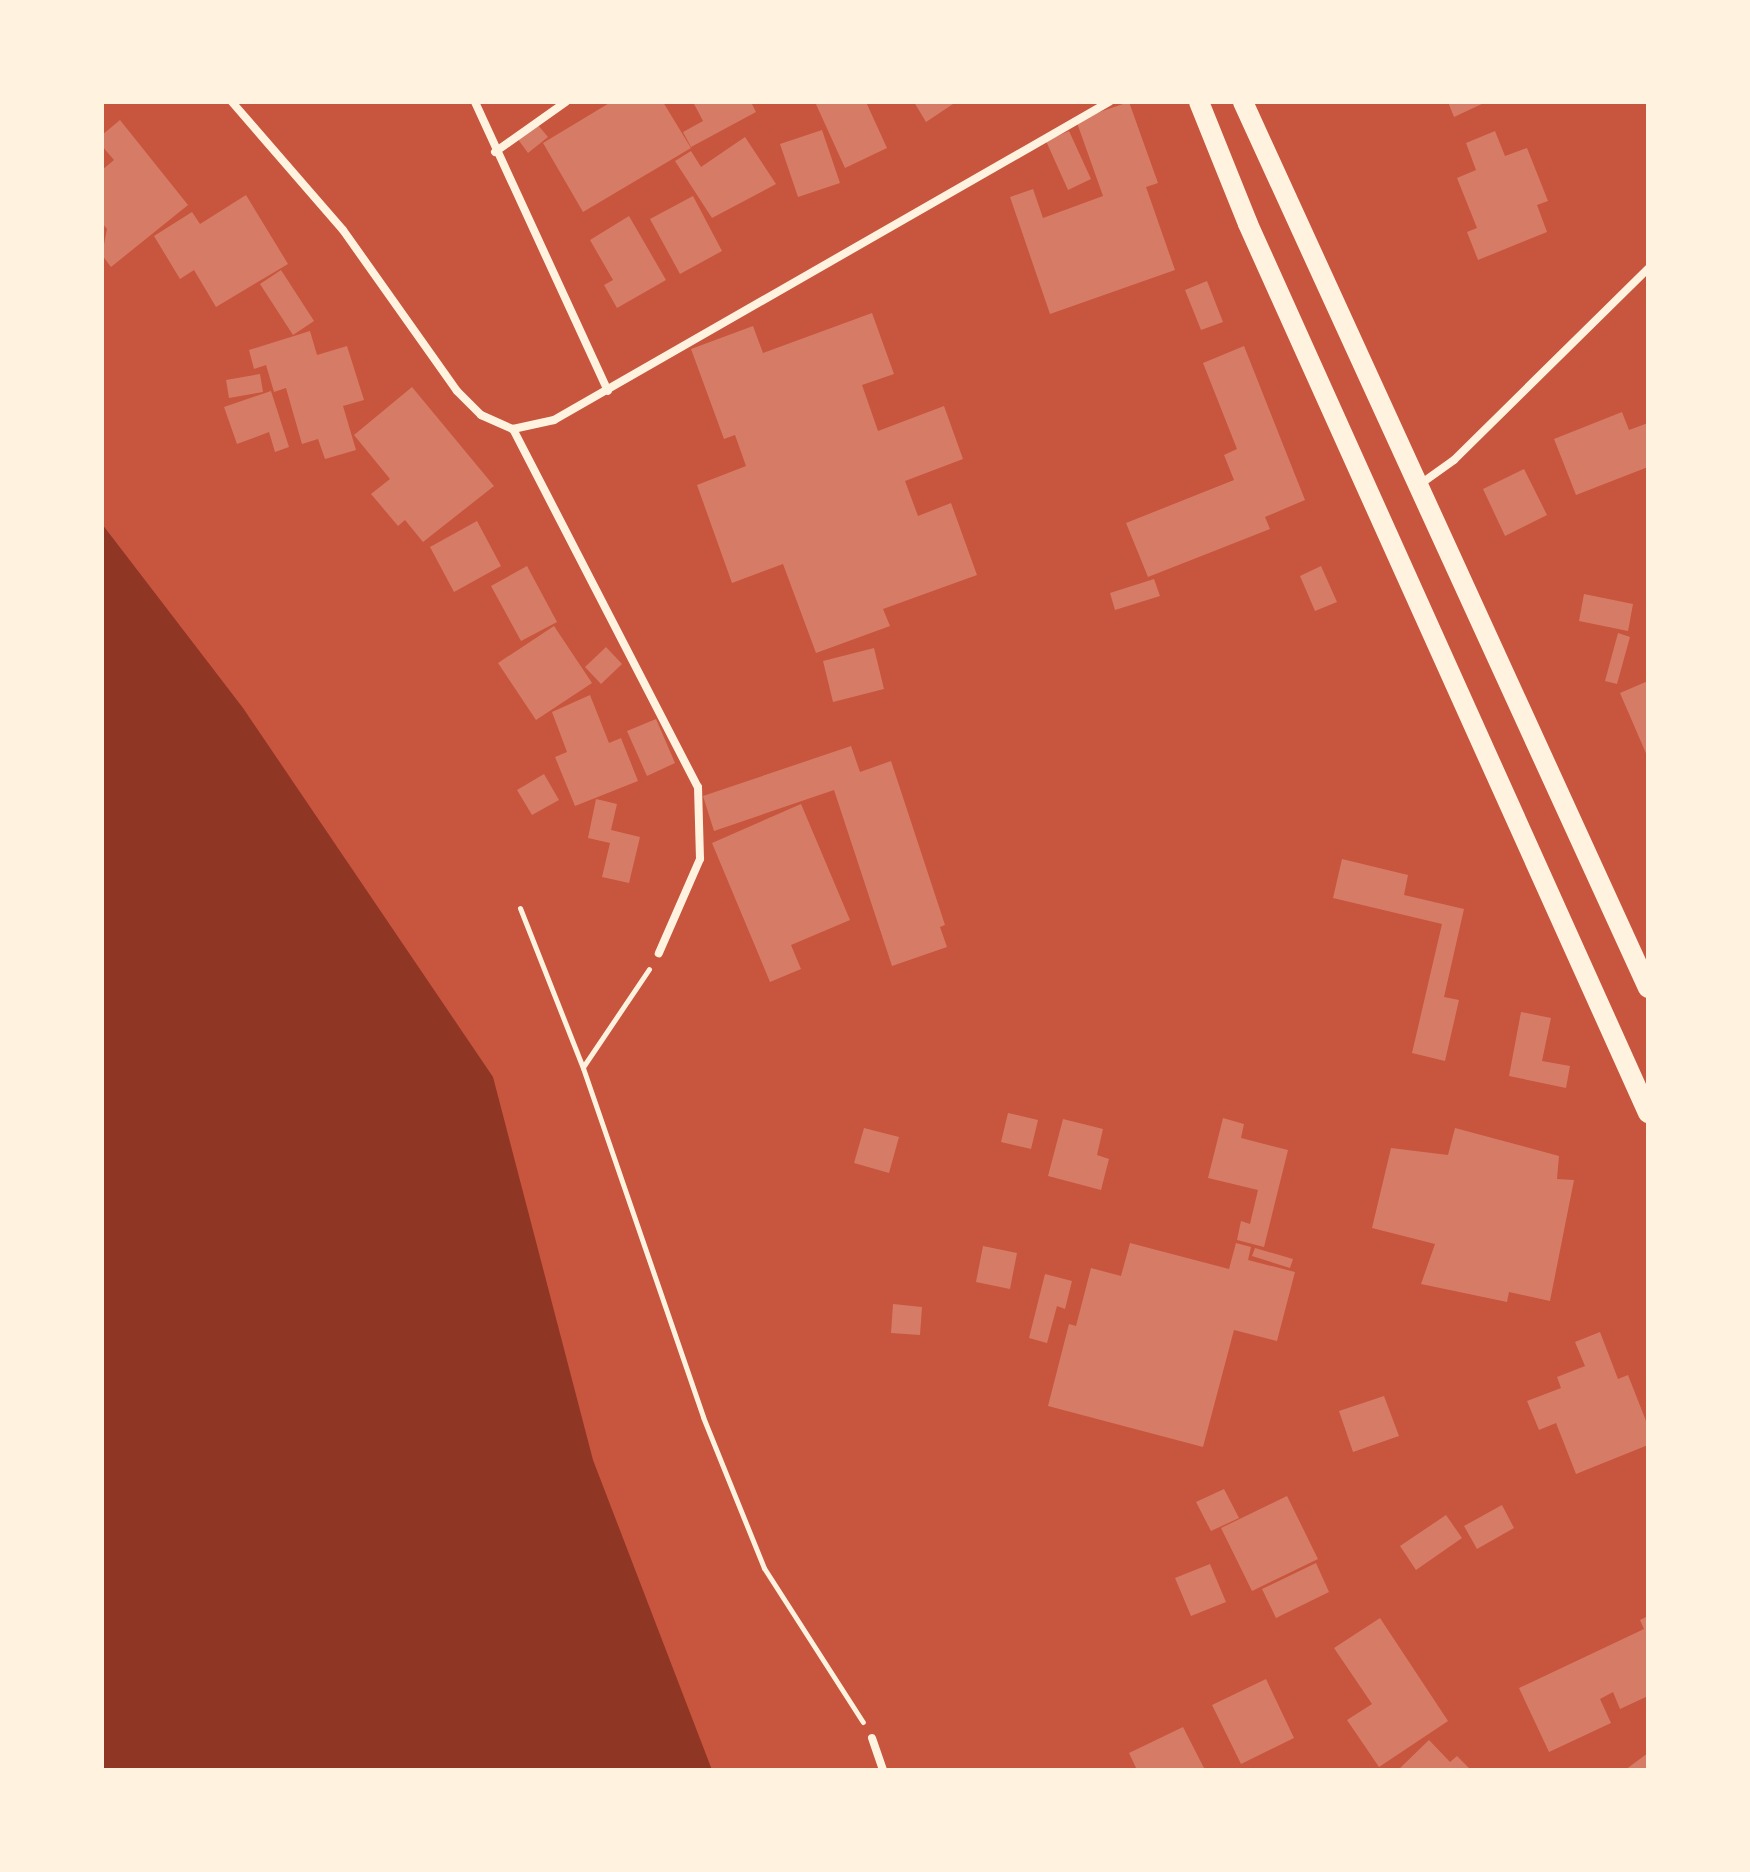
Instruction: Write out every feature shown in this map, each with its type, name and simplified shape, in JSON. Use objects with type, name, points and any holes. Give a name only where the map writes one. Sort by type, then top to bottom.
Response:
[{"type":"main road","points":[[1199,102],[1248,224],[1648,1113]]},
{"type":"main road","points":[[1243,102],[1648,988]]},
{"type":"street","points":[[232,102],[343,230],[457,391],[481,415],[513,429],[554,420],[608,391],[1109,102]]},
{"type":"street","points":[[475,102],[495,152],[608,391]]},
{"type":"street","points":[[495,152],[566,102]]},
{"type":"street","points":[[1418,485],[1454,460],[1648,269]]},
{"type":"street","points":[[513,429],[698,787],[700,859],[659,953]]},
{"type":"street","points":[[872,1738],[883,1770]]},
{"type":"path","points":[[520,908],[583,1068],[703,1417],[764,1568],[872,1738]]},
{"type":"path","points":[[583,1068],[659,953]]},
{"type":"shaded area","points":[[102,524],[243,708],[493,1077],[593,1460],[712,1770],[102,1770]]},
{"type":"building","points":[[611,102],[663,102],[691,148],[583,212],[543,143]]},
{"type":"building","points":[[693,102],[751,102],[756,112],[691,147],[683,132],[703,121]]},
{"type":"building","points":[[815,102],[866,102],[887,148],[845,168]]},
{"type":"building","points":[[914,102],[956,102],[926,122]]},
{"type":"building","points":[[1129,102],[1158,183],[1146,187],[1175,270],[1050,314],[1010,197],[1033,189],[1043,218],[1103,196],[1076,120]]},
{"type":"building","points":[[1448,102],[1486,102],[1454,117]]},
{"type":"building","points":[[120,120],[188,205],[111,267],[102,255],[107,229],[102,223],[102,170],[114,160],[102,146],[102,135]]},
{"type":"building","points":[[537,124],[548,137],[528,153],[517,138]]},
{"type":"building","points":[[822,130],[840,183],[798,197],[780,144]]},
{"type":"building","points":[[1069,131],[1091,179],[1068,190],[1046,141]]},
{"type":"building","points":[[1495,131],[1505,156],[1527,148],[1548,201],[1537,205],[1547,232],[1478,260],[1467,232],[1477,228],[1457,178],[1476,170],[1466,143]]},
{"type":"building","points":[[745,137],[776,184],[712,218],[675,161],[691,151],[701,167]]},
{"type":"building","points":[[246,195],[288,264],[216,307],[194,270],[180,279],[154,236],[192,212],[200,224]]},
{"type":"building","points":[[693,196],[722,251],[680,274],[650,219]]},
{"type":"building","points":[[629,216],[666,280],[617,308],[604,285],[613,280],[590,240]]},
{"type":"building","points":[[281,270],[314,321],[293,335],[260,284]]},
{"type":"building","points":[[1207,281],[1223,322],[1201,330],[1185,290]]},
{"type":"building","points":[[872,313],[894,374],[862,385],[878,431],[944,406],[963,459],[905,481],[918,516],[951,503],[977,575],[883,609],[890,626],[816,653],[783,564],[732,583],[697,485],[746,466],[735,435],[724,439],[691,349],[753,326],[763,353]]},
{"type":"building","points":[[310,331],[317,355],[347,346],[364,400],[343,406],[356,450],[325,459],[318,439],[302,444],[286,388],[274,392],[266,365],[254,369],[249,350]]},
{"type":"building","points":[[1244,346],[1305,500],[1265,517],[1270,529],[1148,577],[1126,523],[1234,480],[1224,455],[1237,449],[1203,363]]},
{"type":"building","points":[[260,374],[263,392],[229,398],[226,380]]},
{"type":"building","points":[[412,387],[494,486],[423,542],[405,520],[398,526],[371,494],[390,479],[354,435]]},
{"type":"building","points":[[271,391],[289,447],[275,452],[269,432],[237,444],[224,407]]},
{"type":"building","points":[[1622,412],[1629,430],[1648,423],[1648,467],[1576,495],[1554,439]]},
{"type":"building","points":[[1524,469],[1547,515],[1505,536],[1483,489]]},
{"type":"building","points":[[477,521],[501,566],[454,592],[430,547]]},
{"type":"building","points":[[527,566],[557,622],[521,641],[491,586]]},
{"type":"building","points":[[1321,566],[1337,602],[1315,611],[1300,576]]},
{"type":"building","points":[[1154,579],[1160,596],[1115,610],[1110,593]]},
{"type":"building","points":[[1584,594],[1633,604],[1628,631],[1579,621]]},
{"type":"building","points":[[554,626],[592,683],[536,720],[498,663]]},
{"type":"building","points":[[1618,633],[1630,637],[1617,684],[1605,681]]},
{"type":"building","points":[[606,647],[622,664],[601,684],[585,667]]},
{"type":"building","points":[[874,648],[884,689],[833,702],[823,661]]},
{"type":"building","points":[[1648,681],[1648,758],[1620,693]]},
{"type":"building","points":[[590,695],[609,743],[621,738],[638,781],[575,806],[555,757],[567,752],[552,712]]},
{"type":"building","points":[[656,719],[675,763],[647,776],[627,731]]},
{"type":"building","points":[[851,746],[860,772],[891,761],[945,925],[940,927],[947,947],[892,966],[834,790],[714,831],[703,796]]},
{"type":"building","points":[[544,774],[559,800],[532,815],[517,790]]},
{"type":"building","points":[[596,799],[617,804],[611,830],[640,837],[629,883],[602,877],[610,843],[588,838]]},
{"type":"building","points":[[801,804],[850,920],[791,945],[801,969],[770,982],[712,843]]},
{"type":"building","points":[[1342,859],[1408,875],[1404,895],[1464,909],[1444,997],[1459,1000],[1445,1061],[1412,1053],[1442,924],[1333,898]]},
{"type":"building","points":[[1521,1012],[1551,1018],[1542,1061],[1570,1066],[1566,1088],[1509,1076]]},
{"type":"building","points":[[1008,1113],[1038,1120],[1031,1149],[1001,1142]]},
{"type":"building","points":[[1223,1118],[1244,1124],[1241,1138],[1288,1150],[1264,1247],[1237,1240],[1241,1221],[1250,1224],[1258,1190],[1208,1178]]},
{"type":"building","points":[[1063,1119],[1103,1129],[1097,1155],[1109,1159],[1101,1190],[1048,1176]]},
{"type":"building","points":[[864,1128],[899,1137],[889,1173],[854,1163]]},
{"type":"building","points":[[1455,1128],[1559,1156],[1557,1179],[1574,1180],[1550,1301],[1509,1292],[1507,1302],[1421,1284],[1435,1244],[1372,1228],[1391,1148],[1448,1155]]},
{"type":"building","points":[[1130,1243],[1229,1269],[1236,1243],[1251,1247],[1248,1260],[1295,1272],[1277,1341],[1234,1330],[1203,1447],[1048,1406],[1069,1324],[1076,1326],[1091,1268],[1121,1276]]},
{"type":"building","points":[[983,1246],[1017,1253],[1010,1289],[976,1282]]},
{"type":"building","points":[[1255,1248],[1293,1259],[1290,1268],[1252,1256]]},
{"type":"building","points":[[1045,1274],[1072,1281],[1065,1309],[1057,1306],[1047,1343],[1029,1338]]},
{"type":"building","points":[[893,1304],[922,1307],[920,1335],[891,1333]]},
{"type":"building","points":[[1600,1332],[1618,1379],[1628,1375],[1648,1426],[1648,1445],[1576,1474],[1556,1423],[1539,1430],[1527,1401],[1561,1388],[1557,1377],[1585,1366],[1575,1342]]},
{"type":"building","points":[[1384,1396],[1399,1436],[1353,1452],[1339,1411]]},
{"type":"building","points":[[1224,1489],[1239,1518],[1211,1531],[1196,1502]]},
{"type":"building","points":[[1287,1496],[1318,1559],[1252,1591],[1221,1528]]},
{"type":"building","points":[[1502,1505],[1514,1528],[1477,1549],[1464,1526]]},
{"type":"building","points":[[1446,1515],[1462,1538],[1416,1570],[1400,1546]]},
{"type":"building","points":[[1316,1563],[1329,1592],[1276,1618],[1262,1589]]},
{"type":"building","points":[[1210,1564],[1226,1602],[1191,1616],[1175,1578]]},
{"type":"building","points":[[1648,1616],[1648,1696],[1620,1709],[1613,1692],[1600,1699],[1611,1723],[1549,1752],[1519,1688],[1644,1629],[1640,1620]]},
{"type":"building","points":[[1380,1618],[1448,1721],[1379,1767],[1347,1720],[1372,1704],[1334,1648]]},
{"type":"building","points":[[1266,1679],[1294,1738],[1241,1764],[1212,1705]]},
{"type":"building","points":[[1183,1727],[1205,1770],[1137,1770],[1129,1753]]},
{"type":"building","points":[[1429,1740],[1450,1762],[1457,1756],[1471,1770],[1398,1770]]},
{"type":"building","points":[[1648,1753],[1648,1770],[1625,1770]]}]
